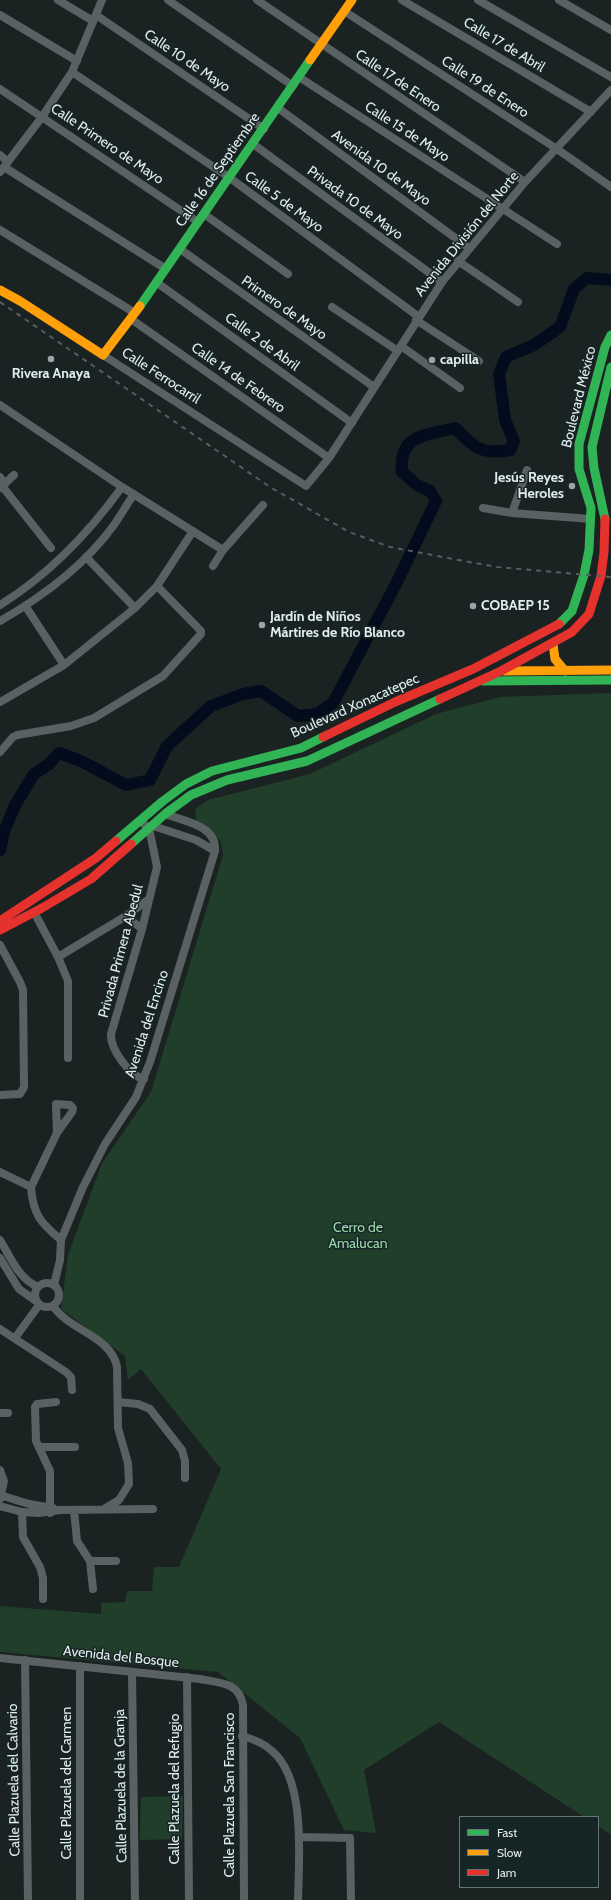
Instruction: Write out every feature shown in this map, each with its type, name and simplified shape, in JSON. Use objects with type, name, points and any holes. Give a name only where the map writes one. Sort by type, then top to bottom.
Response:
[{"type":"main road","name":"Calle 16 de Septiembre","points":[[103,355],[133,316],[230,178],[348,4]]},
{"type":"main road","name":"Calle Ferrocarril","points":[[0,290],[20,301],[103,355]]},
{"type":"main road","name":"Boulevard México","points":[[473,669],[552,629],[564,621],[572,611],[584,575],[589,550],[591,518],[591,508],[579,469],[579,444],[605,347],[611,335]]},
{"type":"main road","name":"Boulevard México","points":[[479,681],[501,671],[572,632],[589,614],[601,576],[608,526],[608,516],[594,468],[592,446],[611,367]]},
{"type":"main road","points":[[591,508],[608,516]]},
{"type":"main road","points":[[591,518],[608,526]]},
{"type":"main road","points":[[552,644],[555,659],[565,671]]},
{"type":"main road","name":"Boulevard Xonacatepec","points":[[0,930],[32,901],[96,858],[163,801],[186,784],[212,770],[301,748],[395,702],[473,669],[501,671],[611,670]]},
{"type":"main road","points":[[455,677],[479,681]]},
{"type":"main road","name":"Boulevard Xonacatepec","points":[[0,938],[37,912],[91,879],[165,814],[191,796],[227,780],[307,761],[479,681],[611,680]]},
{"type":"main road","name":"Boulevard Xonacatepec","points":[[0,915],[32,901]]},
{"type":"main road","name":"Boulevard Xonacatepec","points":[[0,921],[37,912]]},
{"type":"street","points":[[58,0],[94,18]]},
{"type":"street","points":[[4,167],[42,116],[72,72],[102,0]]},
{"type":"street","points":[[168,0],[293,86]]},
{"type":"street","name":"Calle 17 de Enero","points":[[257,0],[525,182]]},
{"type":"street","name":"Calle 17 de Abril","points":[[402,0],[591,112]]},
{"type":"street","points":[[478,0],[611,77]]},
{"type":"street","points":[[559,0],[611,30]]},
{"type":"street","name":"Calle 19 de Enero","points":[[348,4],[611,187]]},
{"type":"street","points":[[0,15],[77,61]]},
{"type":"street","name":"Calle 10 de Mayo","points":[[94,18],[264,129]]},
{"type":"street","name":"Calle 5 de Mayo","points":[[72,72],[230,178],[418,318],[479,361]]},
{"type":"street","name":"Calle 15 de Mayo","points":[[298,77],[557,244]]},
{"type":"street","name":"Calle Primero de Mayo","points":[[0,88],[42,116],[55,127],[288,274]]},
{"type":"street","name":"Avenida División del Norte","points":[[306,486],[329,458],[418,318],[458,261],[525,182],[610,92]]},
{"type":"street","name":"Avenida 10 de Mayo","points":[[278,108],[469,248]]},
{"type":"street","name":"Privada 10 de Mayo","points":[[253,144],[442,282]]},
{"type":"street","points":[[0,155],[4,167],[166,269]]},
{"type":"street","name":"Calle 14 de Febrero","points":[[0,230],[133,316],[329,458]]},
{"type":"street","name":"Primero de Mayo","points":[[180,249],[374,387]]},
{"type":"street","points":[[458,261],[518,302]]},
{"type":"street","name":"Calle 2 de Abril","points":[[156,282],[352,423]]},
{"type":"street","points":[[332,307],[460,388]]},
{"type":"street","name":"Calle Ferrocarril","points":[[103,355],[306,486]]},
{"type":"street","points":[[1,408],[223,550]]},
{"type":"street","points":[[512,513],[527,470]]},
{"type":"street","points":[[14,475],[2,484],[52,548]]},
{"type":"street","points":[[0,605],[46,572],[75,546],[100,517],[122,486]]},
{"type":"street","points":[[0,621],[26,606],[86,557],[113,526],[134,494]]},
{"type":"street","points":[[213,566],[223,550],[263,505]]},
{"type":"street","points":[[483,508],[512,513],[591,518]]},
{"type":"street","points":[[0,702],[64,665],[135,608],[156,586],[193,532]]},
{"type":"street","points":[[86,557],[135,608]]},
{"type":"street","points":[[0,752],[13,737],[17,735],[71,726],[94,718],[163,676],[201,634],[202,631],[156,586]]},
{"type":"street","points":[[26,606],[64,665]]},
{"type":"street","points":[[140,821],[151,827],[196,840],[215,850],[215,843],[212,836],[196,824],[165,814]]},
{"type":"street","name":"Privada Primera Abedul","points":[[144,1079],[133,1074],[114,1049],[111,1042],[111,1034],[142,929],[157,867],[151,827]]},
{"type":"street","name":"Avenida del Encino","points":[[54,1285],[60,1260],[61,1240],[92,1167],[136,1097],[144,1079],[215,850]]},
{"type":"street","points":[[58,957],[126,916],[149,899]]},
{"type":"street","points":[[37,912],[68,980],[68,1058]]},
{"type":"street","points":[[126,916],[142,929]]},
{"type":"street","points":[[0,945],[23,990],[24,1087],[23,1092],[20,1094],[0,1095]]},
{"type":"street","points":[[57,1133],[56,1104],[70,1105],[73,1108],[72,1112],[57,1133],[31,1187],[32,1200],[38,1219],[61,1240]]},
{"type":"street","points":[[0,1172],[31,1187]]},
{"type":"street","points":[[0,1240],[21,1276],[26,1281],[38,1287]]},
{"type":"street","points":[[0,1258],[19,1289],[43,1307],[53,1306],[59,1299],[57,1289],[54,1285],[48,1283],[38,1287],[35,1294],[38,1303]]},
{"type":"street","points":[[15,1338],[38,1303]]},
{"type":"street","points":[[53,1306],[62,1318],[104,1345],[115,1358],[117,1367],[119,1432],[128,1463],[129,1484],[119,1500],[104,1509]]},
{"type":"street","points":[[0,1329],[66,1372],[71,1377],[72,1390]]},
{"type":"street","points":[[50,1510],[50,1471],[36,1441],[35,1407],[37,1404],[56,1402]]},
{"type":"street","points":[[118,1402],[138,1404],[150,1409],[182,1450],[185,1461],[185,1478]]},
{"type":"street","points":[[39,1447],[75,1447]]},
{"type":"street","points":[[0,1470],[4,1481],[3,1506],[22,1512],[50,1510],[153,1509]]},
{"type":"street","points":[[4,1495],[50,1510]]},
{"type":"street","points":[[74,1510],[77,1541],[90,1561],[93,1589]]},
{"type":"street","points":[[22,1512],[22,1537],[40,1567],[43,1578],[43,1599]]},
{"type":"street","points":[[90,1561],[116,1561]]},
{"type":"street","name":"Avenida del Bosque","points":[[0,1658],[187,1677],[228,1684],[238,1690]]},
{"type":"street","name":"Calle Plazuela del Calvario","points":[[25,1660],[28,1900]]},
{"type":"street","name":"Calle Plazuela del Carmen","points":[[80,1666],[80,1900]]},
{"type":"street","name":"Calle Plazuela de la Granja","points":[[132,1672],[135,1900]]},
{"type":"street","name":"Calle Plazuela del Refugio","points":[[187,1677],[189,1900]]},
{"type":"street","name":"Calle Plazuela San Francisco","points":[[238,1690],[242,1697],[243,1706],[244,1900]]},
{"type":"street","points":[[242,1736],[256,1740],[273,1751],[280,1760],[294,1788],[297,1802],[299,1837],[298,1900]]},
{"type":"street","points":[[299,1837],[350,1838],[351,1900]]},
{"type":"green space","name":"Cerro de Amalucan","points":[[611,693],[611,1835],[599,1827],[599,1816],[582,1816],[439,1722],[364,1770],[376,1833],[344,1830],[300,1738],[218,1672],[0,1652],[0,1606],[101,1614],[101,1603],[125,1602],[127,1591],[152,1591],[154,1567],[179,1567],[221,1469],[141,1369],[128,1380],[125,1356],[61,1309],[68,1255],[102,1163],[151,1092],[223,855],[221,842],[207,827],[196,820],[195,809],[208,800],[310,774],[436,714],[500,697]]},
{"type":"green space","points":[[183,1796],[182,1839],[140,1840],[141,1797]]},
{"type":"waterway","points":[[0,850],[4,832],[15,805],[34,774],[49,764],[59,753],[81,761],[126,785],[150,780],[167,746],[211,706],[243,694],[261,691],[298,716],[317,714],[333,703],[396,584],[436,501],[430,491],[417,485],[402,472],[402,459],[405,450],[416,438],[455,428],[473,445],[485,451],[510,450],[514,441],[505,420],[499,374],[506,357],[534,345],[560,327],[574,289],[587,278],[611,280]]},
{"type":"railway","points":[[0,302],[270,487],[349,532],[390,547],[497,567],[611,577]]},
{"type":"traffic: fast","points":[[140,306],[310,60]]},
{"type":"traffic: fast","points":[[559,624],[572,611],[584,575],[589,550],[591,508],[579,469],[579,444],[605,347],[611,335]]},
{"type":"traffic: fast","points":[[605,519],[594,468],[592,447],[611,367]]},
{"type":"traffic: fast","points":[[483,681],[611,680]]},
{"type":"traffic: fast","points":[[131,844],[165,814],[191,795],[227,780],[307,761],[440,699]]},
{"type":"traffic: fast","points":[[116,841],[163,801],[186,784],[212,771],[301,748],[323,737]]},
{"type":"traffic: slow","points":[[310,60],[352,0]]},
{"type":"traffic: slow","points":[[0,290],[20,301],[103,355],[140,306]]},
{"type":"traffic: slow","points":[[553,644],[555,659],[565,671]]},
{"type":"traffic: slow","points":[[504,671],[611,670]]},
{"type":"traffic: jam","points":[[440,699],[501,671],[572,632],[589,614],[601,576],[604,552],[605,519]]},
{"type":"traffic: jam","points":[[323,737],[395,702],[473,669],[559,624]]},
{"type":"traffic: jam","points":[[0,921],[96,858],[116,841]]},
{"type":"traffic: jam","points":[[0,930],[42,908],[91,879],[131,844]]},
{"type":"place","name":"Rivera Anaya","points":[[51,359]]},
{"type":"place","name":"capilla","points":[[432,360]]},
{"type":"place","name":"Jesús Reyes Heroles","points":[[572,486]]},
{"type":"place","name":"COBAEP 15","points":[[473,606]]},
{"type":"place","name":"Jardín de Niños Mártires de Río Blanco","points":[[262,625]]}]
